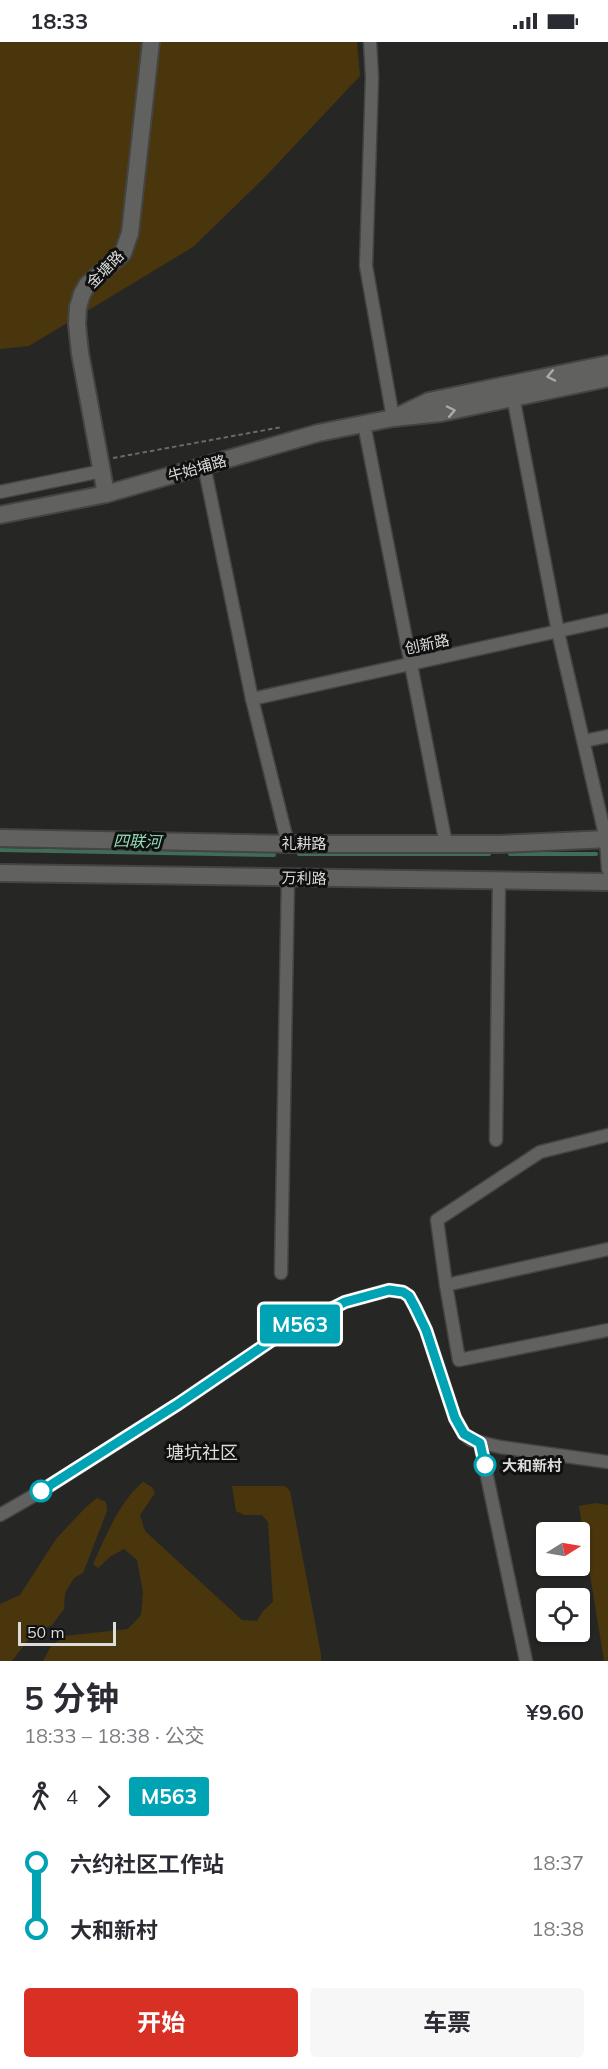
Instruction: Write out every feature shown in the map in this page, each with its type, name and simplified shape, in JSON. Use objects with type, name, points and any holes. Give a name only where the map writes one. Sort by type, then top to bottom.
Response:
[{"type":"street","name":"金塘路","points":[[106,494],[106,465],[80,353],[78,307],[87,285],[123,253],[130,233],[151,42]]},
{"type":"street","points":[[370,42],[372,77],[366,266],[393,418]]},
{"type":"street","name":"牛始埔路","points":[[512,391],[608,364]]},
{"type":"street","name":"牛始埔路","points":[[0,515],[106,494],[318,433],[393,418],[429,401],[608,378]]},
{"type":"street","points":[[512,391],[558,632],[607,839],[608,869]]},
{"type":"street","points":[[364,424],[446,844]]},
{"type":"street","points":[[0,492],[106,465]]},
{"type":"street","points":[[204,465],[252,699],[288,843]]},
{"type":"street","name":"创新路","points":[[252,699],[608,620]]},
{"type":"street","points":[[584,741],[608,736]]},
{"type":"street","name":"礼耕路","points":[[0,838],[446,844],[607,839]]},
{"type":"street","name":"万利路","points":[[0,873],[608,882]]},
{"type":"street","points":[[281,1273],[288,877]]},
{"type":"street","points":[[496,1140],[499,880]]},
{"type":"street","points":[[608,1135],[540,1152],[437,1220],[459,1360],[608,1330]]},
{"type":"street","points":[[446,1285],[608,1249]]},
{"type":"street","points":[[0,1515],[178,1404],[281,1334],[345,1302],[389,1290],[403,1292],[409,1296],[415,1307],[426,1330],[455,1418],[464,1434],[480,1443],[608,1462]]},
{"type":"street","points":[[480,1443],[526,1661]]},
{"type":"path","points":[[106,465],[285,426]]},
{"type":"shaded area","points":[[0,42],[357,42],[360,76],[264,178],[193,247],[29,346],[0,349]]},
{"type":"shaded area","points":[[143,1482],[152,1487],[155,1493],[140,1515],[145,1531],[242,1620],[257,1621],[263,1611],[273,1602],[268,1522],[262,1515],[244,1515],[236,1511],[232,1486],[285,1486],[290,1491],[321,1661],[43,1661],[51,1646],[65,1636],[128,1629],[141,1615],[143,1592],[137,1560],[124,1549],[111,1556],[98,1568],[93,1564],[120,1509]]},
{"type":"shaded area","points":[[97,1498],[106,1502],[107,1511],[83,1573],[74,1578],[65,1593],[64,1609],[52,1625],[31,1636],[12,1661],[0,1661],[0,1604],[20,1595],[56,1539]]},
{"type":"shaded area","points":[[595,1503],[608,1505],[608,1661],[604,1661],[590,1574],[590,1522],[582,1522],[579,1506]]},
{"type":"waterway","name":"四联河","points":[[0,850],[274,855]]},
{"type":"waterway","name":"四联河","points":[[299,854],[489,854]]},
{"type":"waterway","name":"四联河","points":[[510,854],[596,854]]},
{"type":"bus line","name":"M563","points":[[41,1491],[178,1404],[281,1334],[345,1302],[389,1290],[397,1290],[409,1296],[426,1330],[455,1418],[464,1434],[480,1443],[485,1465]]},
{"type":"place","name":"大和新村","points":[[485,1465]]},
{"type":"district","name":"塘坑社区","points":[[202,1452]]}]
